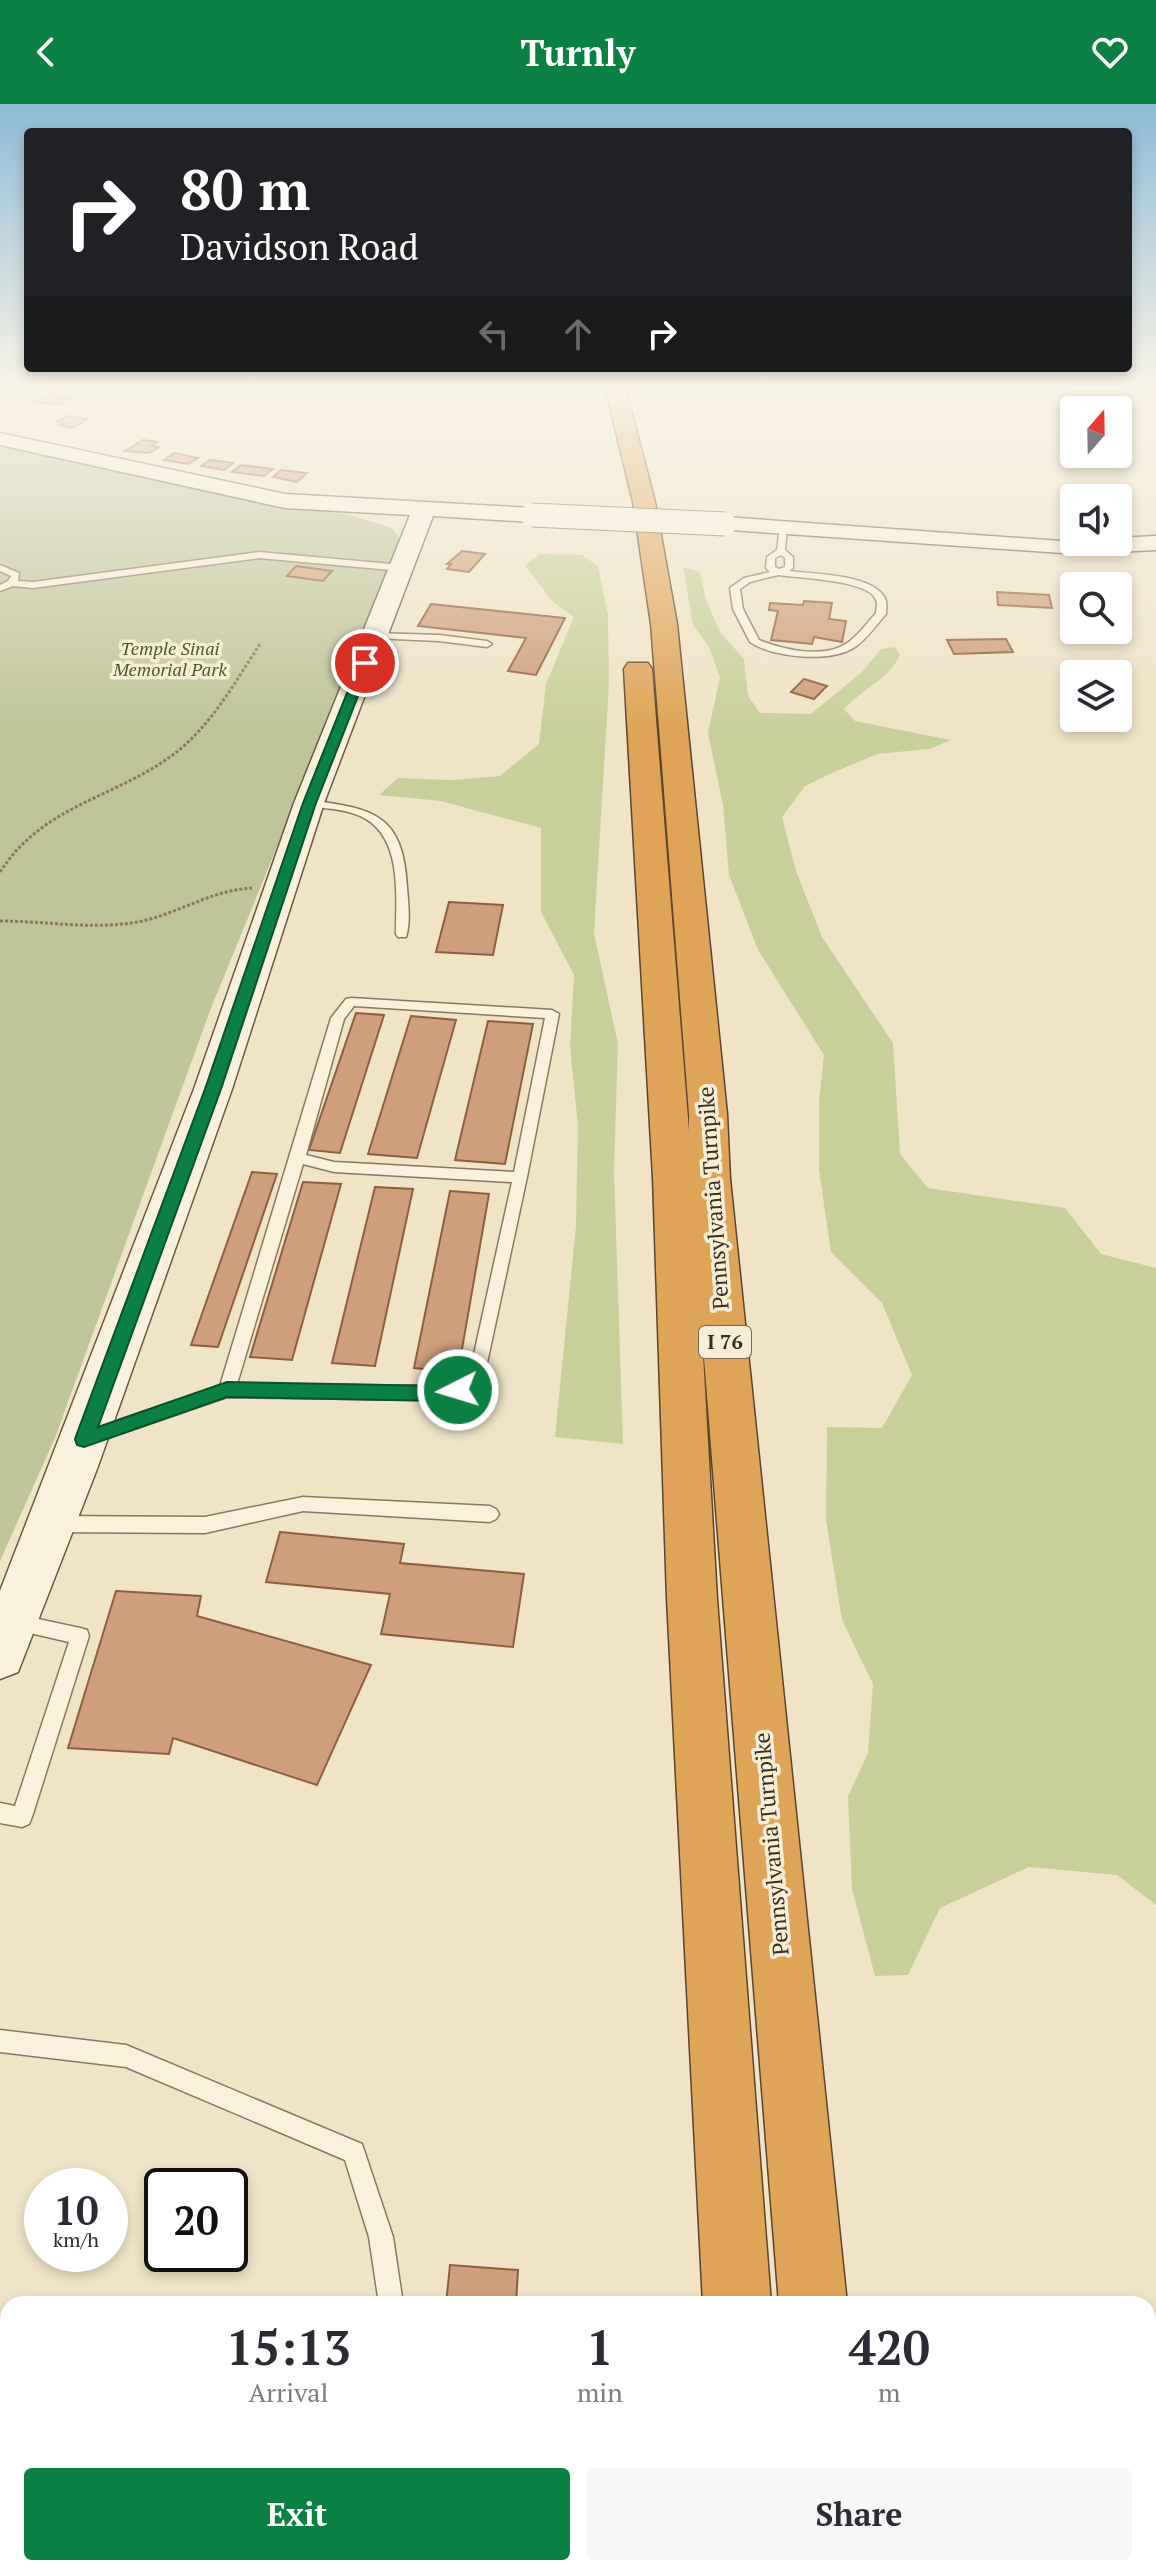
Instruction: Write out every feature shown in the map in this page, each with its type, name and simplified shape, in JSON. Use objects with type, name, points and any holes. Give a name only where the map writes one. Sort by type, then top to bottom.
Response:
[{"type":"highway","name":"Pennsylvania Turnpike","points":[[618,498],[635,622],[673,1178],[692,1599],[736,2296]]},
{"type":"highway","name":"Pennsylvania Turnpike","points":[[643,498],[664,624],[708,1114],[710,1179],[812,2296]]},
{"type":"street","points":[[273,498],[423,511],[725,524],[782,540],[1076,547],[1156,543]]},
{"type":"street","points":[[7,1638],[213,1089],[309,803],[423,511]]},
{"type":"lane","points":[[780,573],[867,586],[881,600],[881,614],[852,645],[840,650],[785,652],[755,642],[738,609],[735,588],[758,576],[780,573],[789,568],[789,557],[782,540]]},
{"type":"lane","points":[[0,588],[12,583],[33,585],[259,555],[402,568]]},
{"type":"lane","points":[[0,568],[16,575],[12,583]]},
{"type":"lane","points":[[375,636],[439,638],[487,644]]},
{"type":"lane","points":[[309,803],[364,813],[381,822],[399,861],[402,934]]},
{"type":"lane","points":[[84,1439],[227,1390],[441,1393],[475,1386],[552,1014],[351,1002],[338,1018],[227,1390]]},
{"type":"lane","points":[[298,1158],[334,1167],[520,1177]]},
{"type":"lane","points":[[51,1524],[205,1525],[303,1504],[490,1514]]},
{"type":"lane","points":[[0,1813],[22,1817],[80,1636],[7,1638]]},
{"type":"lane","points":[[0,2041],[126,2056],[354,2152],[381,2237],[390,2296]]},
{"type":"path","points":[[0,872],[9,854],[26,836],[140,776],[194,737],[260,644]]},
{"type":"path","points":[[0,921],[118,924],[154,918],[229,888],[279,888]]},
{"type":"green space","name":"Temple Sinai Memorial Park","points":[[0,498],[251,498],[350,515],[392,528],[402,542],[211,1008],[55,1438],[0,1561]]},
{"type":"green space","points":[[540,554],[582,555],[598,566],[608,615],[609,683],[594,933],[618,1044],[614,1170],[623,1444],[555,1437],[576,1226],[578,1126],[570,1047],[574,975],[541,912],[541,828],[441,801],[379,795],[398,778],[452,780],[500,776],[539,744],[546,684],[574,617],[553,602],[525,565]]},
{"type":"green space","points":[[683,567],[700,572],[706,600],[720,632],[744,659],[748,696],[760,713],[811,714],[862,672],[881,649],[895,647],[900,655],[895,663],[844,709],[855,721],[951,740],[929,749],[877,754],[834,772],[805,786],[782,817],[796,871],[822,937],[893,1043],[900,1154],[928,1188],[1065,1208],[1101,1254],[1156,1268],[1156,1905],[1117,1875],[1029,1867],[940,1908],[908,1975],[875,1976],[852,1889],[848,1796],[868,1753],[873,1684],[842,1620],[826,1520],[827,1427],[882,1428],[912,1375],[882,1303],[831,1252],[819,1170],[819,1101],[824,1055],[758,950],[729,875],[723,805],[708,733],[720,677],[709,647],[693,625]]},
{"type":"building","points":[[462,551],[485,554],[469,572],[447,569],[451,564],[447,564]]},
{"type":"building","points":[[296,566],[332,571],[323,581],[287,576]]},
{"type":"building","points":[[997,592],[1049,595],[1052,608],[998,605]]},
{"type":"building","points":[[804,601],[832,603],[829,619],[846,621],[842,642],[814,637],[812,644],[771,640],[778,611],[769,610],[770,603],[803,605]]},
{"type":"building","points":[[431,604],[565,618],[536,675],[508,671],[526,638],[418,626]]},
{"type":"building","points":[[1006,639],[1013,652],[954,654],[947,640]]},
{"type":"building","points":[[804,679],[827,686],[814,699],[791,692]]},
{"type":"building","points":[[449,902],[503,905],[493,955],[436,952]]},
{"type":"building","points":[[356,1013],[384,1015],[340,1153],[309,1150]]},
{"type":"building","points":[[411,1016],[456,1020],[417,1158],[368,1154]]},
{"type":"building","points":[[488,1021],[533,1024],[505,1164],[455,1160]]},
{"type":"building","points":[[252,1172],[277,1174],[218,1347],[191,1345]]},
{"type":"building","points":[[303,1182],[341,1184],[292,1360],[250,1357]]},
{"type":"building","points":[[375,1187],[413,1189],[375,1366],[332,1363]]},
{"type":"building","points":[[450,1191],[489,1194],[458,1372],[414,1368]]},
{"type":"building","points":[[280,1532],[404,1544],[400,1563],[524,1574],[513,1647],[381,1634],[390,1594],[266,1582]]},
{"type":"building","points":[[116,1591],[201,1596],[197,1616],[371,1665],[317,1785],[173,1738],[169,1754],[68,1748]]},
{"type":"building","points":[[450,2265],[518,2270],[516,2296],[447,2296]]},
{"type":"route","points":[[365,663],[309,803],[213,1089],[84,1439],[227,1390],[441,1393],[458,1390]]}]
